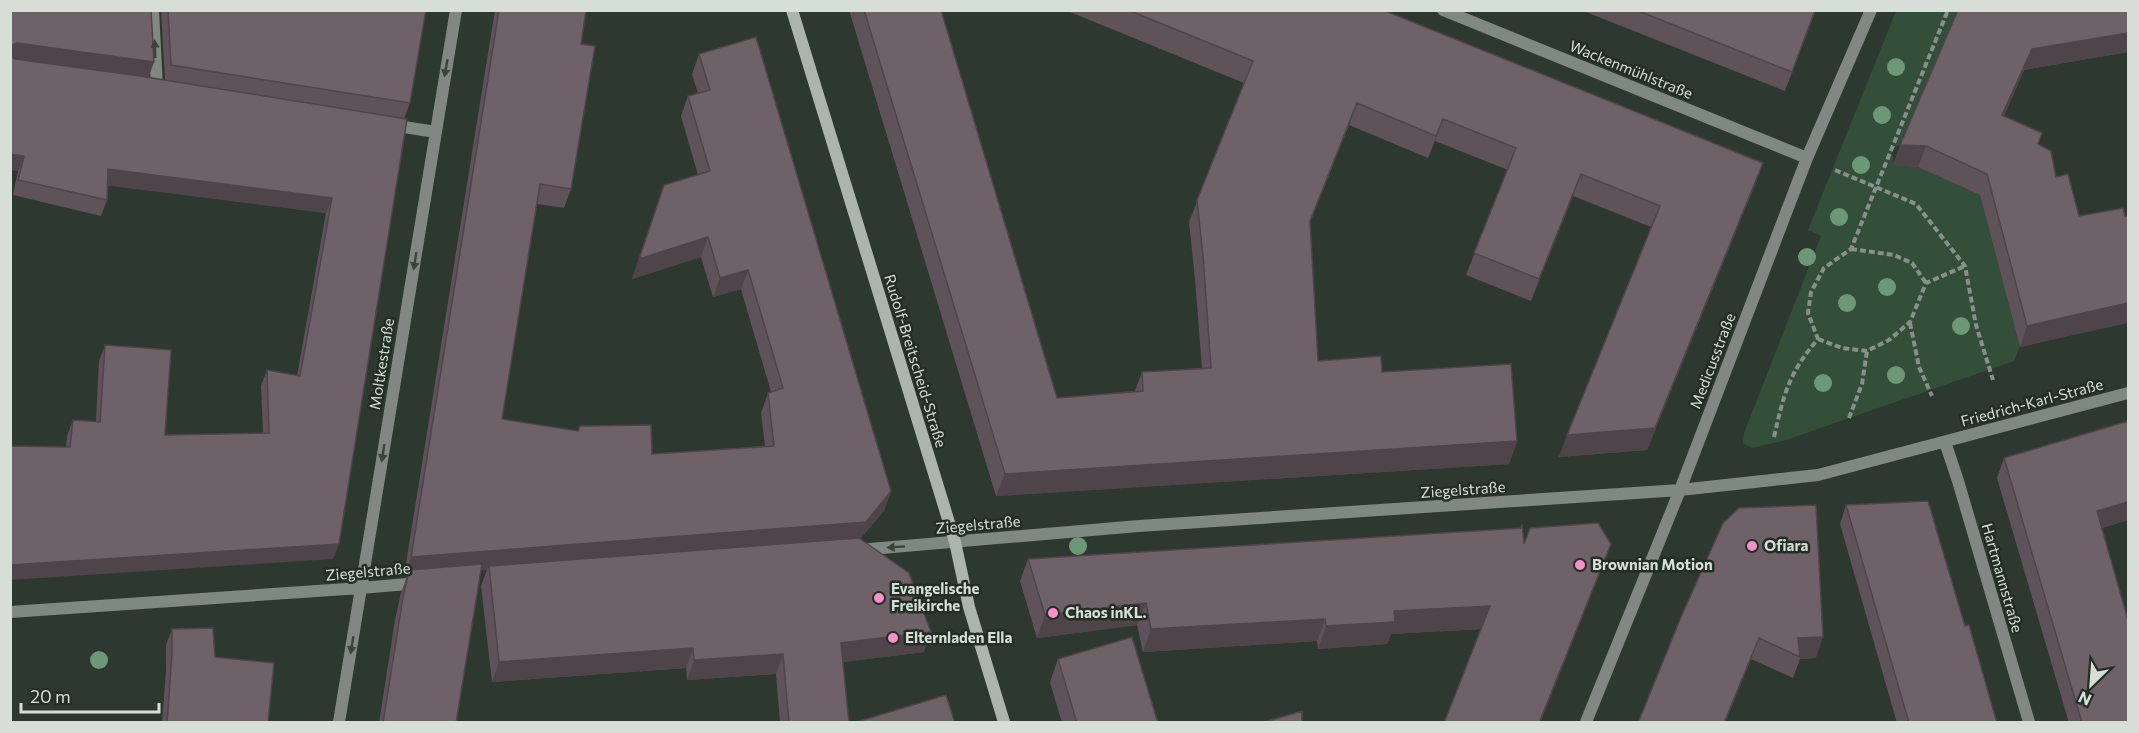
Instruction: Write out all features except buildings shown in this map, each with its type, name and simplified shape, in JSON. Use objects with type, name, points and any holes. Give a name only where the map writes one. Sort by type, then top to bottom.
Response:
[{"type":"street","points":[[153,10],[157,88]]},
{"type":"street","name":"Moltkestraße","points":[[339,723],[456,10]]},
{"type":"street","name":"Rudolf-Breitscheid-Straße","points":[[792,10],[955,542],[969,607],[1004,723]]},
{"type":"street","name":"Wackenmühlstraße","points":[[1443,10],[1807,159]]},
{"type":"street","name":"Medicusstraße","points":[[1586,723],[1680,490],[1807,159],[1871,10]]},
{"type":"street","points":[[376,123],[435,132]]},
{"type":"street","name":"Friedrich-Karl-Straße","points":[[1945,442],[2128,393]]},
{"type":"street","name":"Ziegelstraße","points":[[845,550],[1139,526],[1680,490],[1818,475],[1945,442]]},
{"type":"street","name":"Hartmannstraße","points":[[1945,442],[2029,723]]},
{"type":"street","name":"Ziegelstraße","points":[[10,612],[429,582]]},
{"type":"path","points":[[1948,10],[1851,249],[1824,268],[1811,292],[1808,313],[1818,339],[1842,348],[1867,351],[1889,340],[1910,322],[1926,283],[1965,266]]},
{"type":"path","points":[[1807,159],[1916,204],[1965,266],[1976,326],[1993,380]]},
{"type":"path","points":[[1851,249],[1894,255],[1912,263],[1926,283]]},
{"type":"path","points":[[1910,322],[1919,367],[1932,396]]},
{"type":"path","points":[[1774,437],[1785,391],[1800,360],[1818,339]]},
{"type":"path","points":[[1850,418],[1862,384],[1867,351]]},
{"type":"green space","points":[[1896,11],[1960,11],[1901,145],[1896,146],[1892,153],[1893,160],[1899,165],[1910,163],[1980,195],[2020,347],[2014,361],[1786,440],[1752,448],[1743,443],[1744,433],[1821,236],[1808,230]]},
{"type":"place","name":"Ofiara","points":[[1752,546]]},
{"type":"place","name":"Brownian Motion","points":[[1580,565]]},
{"type":"place","name":"Evangelische Freikirche","points":[[879,598]]},
{"type":"place","name":"Chaos inKL.","points":[[1053,613]]},
{"type":"place","name":"Elternladen Ella","points":[[893,638]]}]
